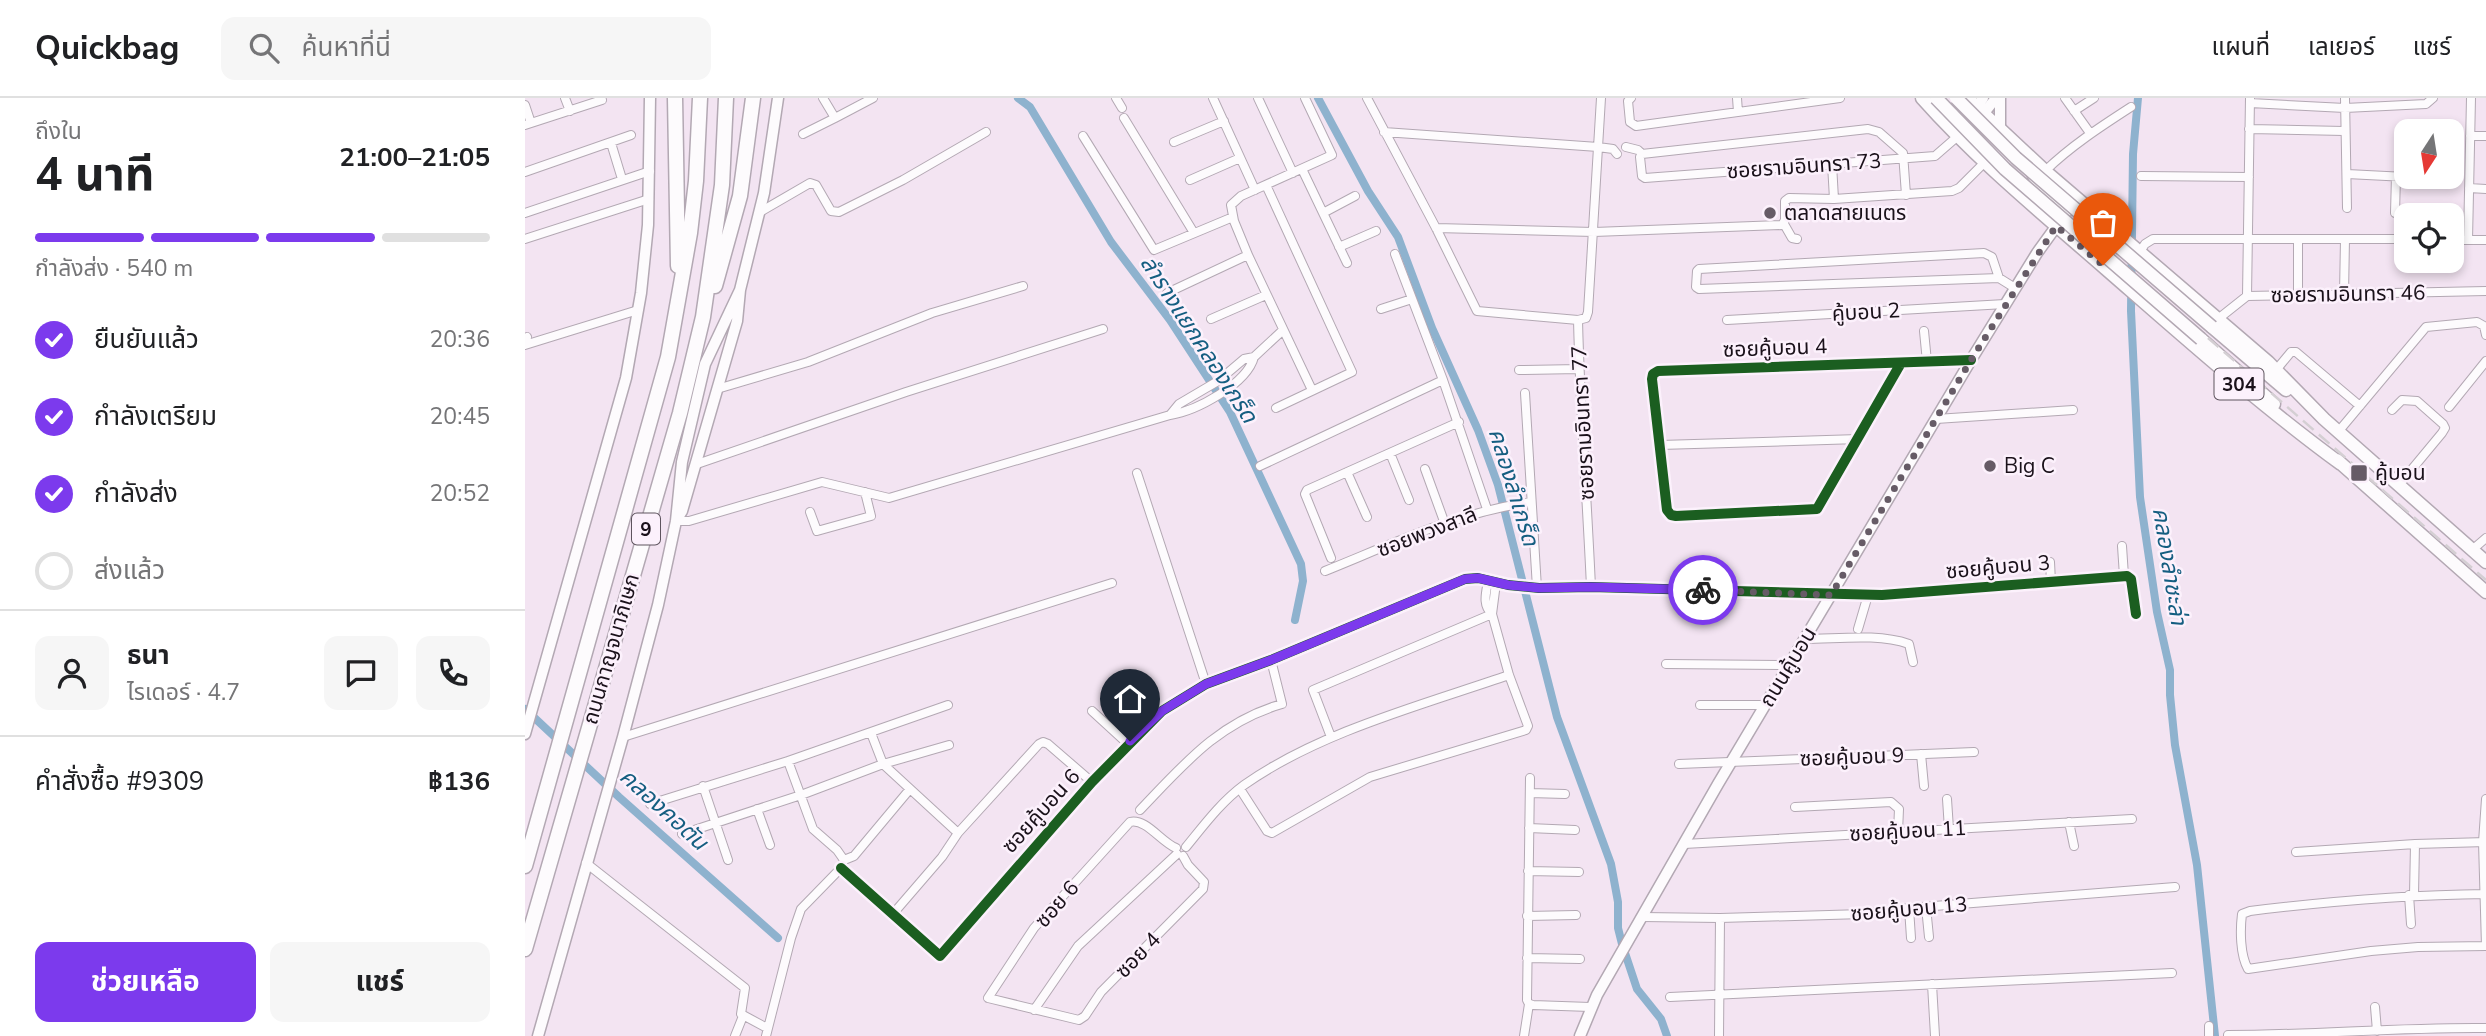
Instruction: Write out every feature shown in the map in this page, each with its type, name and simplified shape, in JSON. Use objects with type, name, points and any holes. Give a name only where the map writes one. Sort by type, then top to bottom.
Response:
[{"type":"highway","points":[[675,98],[677,262],[682,281]]},
{"type":"highway","name":"ถนนกาญจนาภิเษก","points":[[525,866],[668,357],[696,181],[700,98]]},
{"type":"highway","name":"ถนนกาญจนาภิเษก","points":[[525,949],[680,413],[703,317],[722,185],[726,98]]},
{"type":"highway","points":[[703,317],[722,267],[740,196],[753,98]]},
{"type":"main road","points":[[525,734],[626,378],[638,310],[649,200],[650,98]]},
{"type":"main road","points":[[676,521],[682,511],[697,464],[737,321],[740,290],[759,212],[778,98]]},
{"type":"main road","points":[[1927,99],[1935,102],[1947,98]]},
{"type":"main road","name":"304","points":[[1957,98],[2016,158],[2215,323],[2276,370],[2323,419]]},
{"type":"main road","points":[[1959,137],[1977,104],[1998,98],[2000,131]]},
{"type":"main road","name":"304","points":[[1927,99],[1959,137],[1987,164],[2060,220],[2090,255],[2260,402],[2341,464]]},
{"type":"main road","name":"304","points":[[1927,99],[2486,593]]},
{"type":"main road","name":"304","points":[[1977,104],[2000,131],[2215,323],[2261,370],[2323,419],[2486,562]]},
{"type":"main road","points":[[1987,164],[1993,146],[1999,142],[2014,143]]},
{"type":"main road","points":[[2028,156],[2033,179],[2063,209],[2060,220]]},
{"type":"main road","name":"ถนนคู้บอน","points":[[1580,1036],[1590,1007],[1730,762],[2005,304],[2076,199]]},
{"type":"main road","points":[[2090,255],[2089,247],[2094,238],[2117,235]]},
{"type":"main road","points":[[538,1036],[658,605],[676,521],[682,462],[705,364],[740,290]]},
{"type":"main road","points":[[705,364],[714,355],[721,357],[724,371]]},
{"type":"street","points":[[565,98],[570,111]]},
{"type":"street","points":[[823,98],[835,118]]},
{"type":"street","points":[[803,134],[873,98]]},
{"type":"street","points":[[1117,98],[1122,108]]},
{"type":"street","points":[[1213,98],[1255,190]]},
{"type":"street","points":[[1258,98],[1323,213],[1347,263]]},
{"type":"street","points":[[1305,98],[1332,155],[1241,196],[1231,205],[1248,255],[1312,390]]},
{"type":"street","points":[[1367,98],[1477,311],[1578,320]]},
{"type":"street","name":"ซอยรามอินทรา 77","points":[[1591,587],[1578,320],[1586,318],[1588,312],[1601,98]]},
{"type":"street","points":[[1631,98],[1628,102],[1630,121],[1636,126],[1840,98]]},
{"type":"street","points":[[1737,98],[1738,112]]},
{"type":"street","points":[[2065,98],[2090,133]]},
{"type":"street","points":[[2074,111],[2094,98]]},
{"type":"street","points":[[2247,296],[2250,101],[2425,104],[2433,98]]},
{"type":"street","points":[[2468,240],[2471,98]]},
{"type":"street","points":[[525,106],[528,124],[602,100]]},
{"type":"street","points":[[2346,101],[2344,131],[2347,208]]},
{"type":"street","points":[[2045,172],[2060,156],[2090,133],[2131,107]]},
{"type":"street","points":[[1124,118],[1194,233]]},
{"type":"street","points":[[1174,142],[1224,121]]},
{"type":"street","points":[[1626,147],[1638,150],[1642,155],[1868,129],[1878,132],[1903,153],[1906,195]]},
{"type":"street","points":[[2249,129],[2344,131]]},
{"type":"street","points":[[759,212],[810,183],[816,185],[831,211],[839,212],[903,180],[986,132]]},
{"type":"street","points":[[1384,132],[1598,147],[1613,149],[1617,154]]},
{"type":"street","points":[[525,172],[631,135]]},
{"type":"street","points":[[1083,136],[1154,250],[1233,217]]},
{"type":"street","points":[[2470,136],[2486,136]]},
{"type":"street","name":"ซอยรามอินทรา 73","points":[[1642,155],[1643,178],[1938,155],[1959,137]]},
{"type":"street","points":[[611,143],[622,179]]},
{"type":"street","points":[[1191,180],[1240,158]]},
{"type":"street","points":[[1832,164],[1835,199]]},
{"type":"street","points":[[1797,239],[1792,238],[1784,224],[1785,201],[1789,198],[1835,199],[1956,190],[1987,164]]},
{"type":"street","points":[[525,213],[650,171]]},
{"type":"street","points":[[2347,174],[2394,176]]},
{"type":"street","points":[[2141,176],[2249,177]]},
{"type":"street","points":[[1266,185],[1352,372],[1276,408]]},
{"type":"street","points":[[2469,188],[2486,189]]},
{"type":"street","points":[[1323,213],[1355,196]]},
{"type":"street","points":[[525,239],[649,200]]},
{"type":"street","points":[[1436,228],[1594,232],[1784,224]]},
{"type":"street","points":[[1339,247],[1376,231]]},
{"type":"street","points":[[2137,252],[2153,239],[2394,239]]},
{"type":"street","points":[[2344,239],[2344,294]]},
{"type":"street","points":[[2298,240],[2298,296]]},
{"type":"street","points":[[2464,240],[2486,240]]},
{"type":"street","points":[[1999,278],[1992,257],[1984,253],[1699,269],[1696,287],[1999,278],[2015,288]]},
{"type":"street","points":[[1395,254],[1489,509]]},
{"type":"street","points":[[1167,293],[1248,255]]},
{"type":"street","points":[[717,390],[808,362],[933,313],[1023,286]]},
{"type":"street","name":"ซอยรามอินทรา 46","points":[[2215,323],[2247,296],[2486,291]]},
{"type":"street","points":[[1211,319],[1266,295]]},
{"type":"street","points":[[1381,309],[1412,299]]},
{"type":"street","name":"คู้บอน 2","points":[[1727,320],[2005,304]]},
{"type":"street","points":[[526,340],[638,310]]},
{"type":"street","points":[[2338,432],[2426,327],[2477,322],[2484,326],[2486,335]]},
{"type":"street","points":[[697,464],[906,392],[1103,329]]},
{"type":"street","points":[[676,521],[689,521],[822,482],[889,498],[1184,413],[1225,391],[1251,367],[1254,357],[1282,331]]},
{"type":"street","points":[[1924,331],[1927,362]]},
{"type":"street","points":[[2276,370],[2291,352],[2296,352],[2360,406]]},
{"type":"street","points":[[1170,415],[1179,404],[1218,381],[1244,359],[1254,357]]},
{"type":"street","name":"ซอยคู้บอน 4","points":[[1660,445],[1652,379],[1653,374],[1658,371],[1971,360]]},
{"type":"street","points":[[2449,407],[2486,361]]},
{"type":"street","points":[[1859,439],[1660,445],[1667,510],[1676,516],[1817,509],[1859,439],[1901,363]]},
{"type":"street","points":[[1519,370],[1579,369]]},
{"type":"street","points":[[1260,466],[1443,380]]},
{"type":"street","points":[[1525,393],[1533,587]]},
{"type":"street","points":[[2392,410],[2402,400],[2417,401],[2445,428],[2398,486]]},
{"type":"street","points":[[1936,419],[2073,410]]},
{"type":"street","points":[[1331,558],[1306,491],[1459,422]]},
{"type":"street","points":[[1390,453],[1409,499]]},
{"type":"street","points":[[1425,469],[1445,524]]},
{"type":"street","points":[[1347,472],[1367,517]]},
{"type":"street","points":[[1137,473],[1206,684]]},
{"type":"street","points":[[810,512],[817,531],[871,516],[865,492]]},
{"type":"street","name":"ซอยพวงสาลี","points":[[1325,571],[1489,509],[1531,502]]},
{"type":"street","points":[[2472,550],[2486,538]]},
{"type":"street","points":[[2122,546],[2124,576],[2131,579],[2136,614]]},
{"type":"street","points":[[2050,562],[2051,582]]},
{"type":"street","name":"ซอยคู้บอน 3","points":[[1831,595],[1868,595],[2124,576]]},
{"type":"street","name":"ซอยคู้บอน 6","points":[[788,761],[813,829],[843,856],[843,864],[893,915],[938,955],[942,954],[1092,782],[1159,714],[1206,684],[1271,660],[1465,579],[1533,587],[1831,595]]},
{"type":"street","points":[[1240,789],[1267,831],[1272,833],[1370,777],[1527,730],[1528,726],[1509,675],[1492,614],[1492,582]]},
{"type":"street","points":[[623,737],[1112,583]]},
{"type":"street","points":[[1858,629],[1868,595]]},
{"type":"street","points":[[1331,737],[1313,690],[1492,614]]},
{"type":"street","points":[[1804,639],[1904,642],[1909,644],[1913,662]]},
{"type":"street","points":[[1140,810],[1206,743],[1250,715],[1282,704],[1271,660]]},
{"type":"street","points":[[1666,664],[1788,665]]},
{"type":"street","points":[[1034,1010],[1078,946],[1181,851],[1218,808],[1240,789],[1267,771],[1331,737],[1509,675]]},
{"type":"street","points":[[1137,692],[1159,714]]},
{"type":"street","points":[[650,804],[788,761],[948,705]]},
{"type":"street","points":[[1700,705],[1765,705]]},
{"type":"street","points":[[1092,711],[1128,744]]},
{"type":"street","points":[[871,733],[883,764],[958,833]]},
{"type":"street","points":[[893,915],[942,857],[958,833],[1039,744],[1044,742],[1092,782]]},
{"type":"street","points":[[682,834],[801,795],[883,764],[949,745]]},
{"type":"street","name":"ซอยคู้บอน 9","points":[[1679,764],[1975,752]]},
{"type":"street","points":[[1921,754],[1924,786]]},
{"type":"street","points":[[1524,1035],[1529,1004],[1527,916],[1530,778]]},
{"type":"street","points":[[703,786],[727,860]]},
{"type":"street","points":[[743,1016],[767,1032],[801,909],[843,864],[855,856],[910,789]]},
{"type":"street","points":[[1530,793],[1565,794]]},
{"type":"street","points":[[1947,799],[1949,829]]},
{"type":"street","points":[[2485,894],[2412,895],[2326,901],[2250,911],[2242,914],[2240,924],[2245,963],[2248,969],[2371,951],[2486,946],[2486,799]]},
{"type":"street","points":[[1795,807],[1891,802],[1899,809],[1898,832]]},
{"type":"street","points":[[757,809],[770,845]]},
{"type":"street","name":"ซอยคู้บอน 11","points":[[1684,844],[2132,819]]},
{"type":"street","name":"ซอย 6","points":[[1034,1010],[988,998],[1034,928],[1130,822],[1136,820],[1144,824],[1167,844],[1181,851]]},
{"type":"street","points":[[2069,822],[2074,846]]},
{"type":"street","points":[[1529,828],[1575,830]]},
{"type":"street","points":[[2296,852],[2485,842]]},
{"type":"street","points":[[2411,923],[2415,844]]},
{"type":"street","name":"ซอย 4","points":[[1034,1010],[1079,1020],[1101,992],[1203,889],[1204,882],[1188,865],[1181,851]]},
{"type":"street","points":[[586,863],[745,988],[741,1014],[743,1016],[735,1036]]},
{"type":"street","points":[[1528,871],[1579,872]]},
{"type":"street","name":"ซอยคู้บอน 13","points":[[1642,917],[1863,914],[2175,887]]},
{"type":"street","points":[[1926,907],[1929,937]]},
{"type":"street","points":[[1909,908],[1911,937]]},
{"type":"street","points":[[1527,916],[1576,915]]},
{"type":"street","points":[[1719,1036],[1720,918]]},
{"type":"street","points":[[1527,958],[1580,959]]},
{"type":"street","points":[[1670,997],[2172,973]]},
{"type":"street","points":[[1932,984],[1935,1036]]},
{"type":"street","points":[[1529,1004],[1590,1007]]},
{"type":"street","points":[[2375,1007],[2377,1031]]},
{"type":"street","points":[[2209,1026],[2209,1036]]},
{"type":"street","points":[[2228,1035],[2339,1035],[2377,1031],[2440,1032],[2486,1028]]},
{"type":"waterway","name":"ลำรางแยกคลองเกร็ด","points":[[1018,98],[1030,107],[1111,242],[1170,320],[1230,412],[1301,564],[1303,581],[1295,620]]},
{"type":"waterway","name":"คลองลำเกร็ด","points":[[1318,98],[1368,191],[1398,237],[1432,328],[1478,430],[1498,485],[1557,717],[1611,864],[1622,944],[1637,989],[1661,1019],[1667,1036]]},
{"type":"waterway","name":"คลองลำชะล่า","points":[[2138,98],[2133,154],[2131,311],[2140,497],[2157,612],[2170,670],[2175,745],[2197,865],[2215,1036]]},
{"type":"waterway","name":"คลองคอตัน","points":[[525,709],[619,797],[778,938]]},
{"type":"railway","points":[[1944,98],[1988,145],[2022,176],[2486,580]]},
{"type":"cycle path","points":[[1901,363],[1817,509],[1676,516],[1667,510],[1652,379],[1653,374],[1658,371],[1971,360]]},
{"type":"cycle path","points":[[841,868],[940,956],[1092,782],[1162,711],[1206,684],[1271,660],[1465,579],[1478,578],[1539,588],[1882,595],[2127,576],[2131,579],[2136,614]]},
{"type":"way so far","points":[[1703,590],[1831,595],[1971,360],[2056,226],[2103,265]]},
{"type":"place","name":"ตลาดสายเนตร","points":[[1770,213]]},
{"type":"place","name":"Big C","points":[[1990,466]]},
{"type":"place","name":"คู้บอน","points":[[2359,473]]},
{"type":"route","points":[[1130,741],[1162,711],[1206,684],[1271,660],[1465,579],[1478,578],[1539,588],[1703,590]]}]
